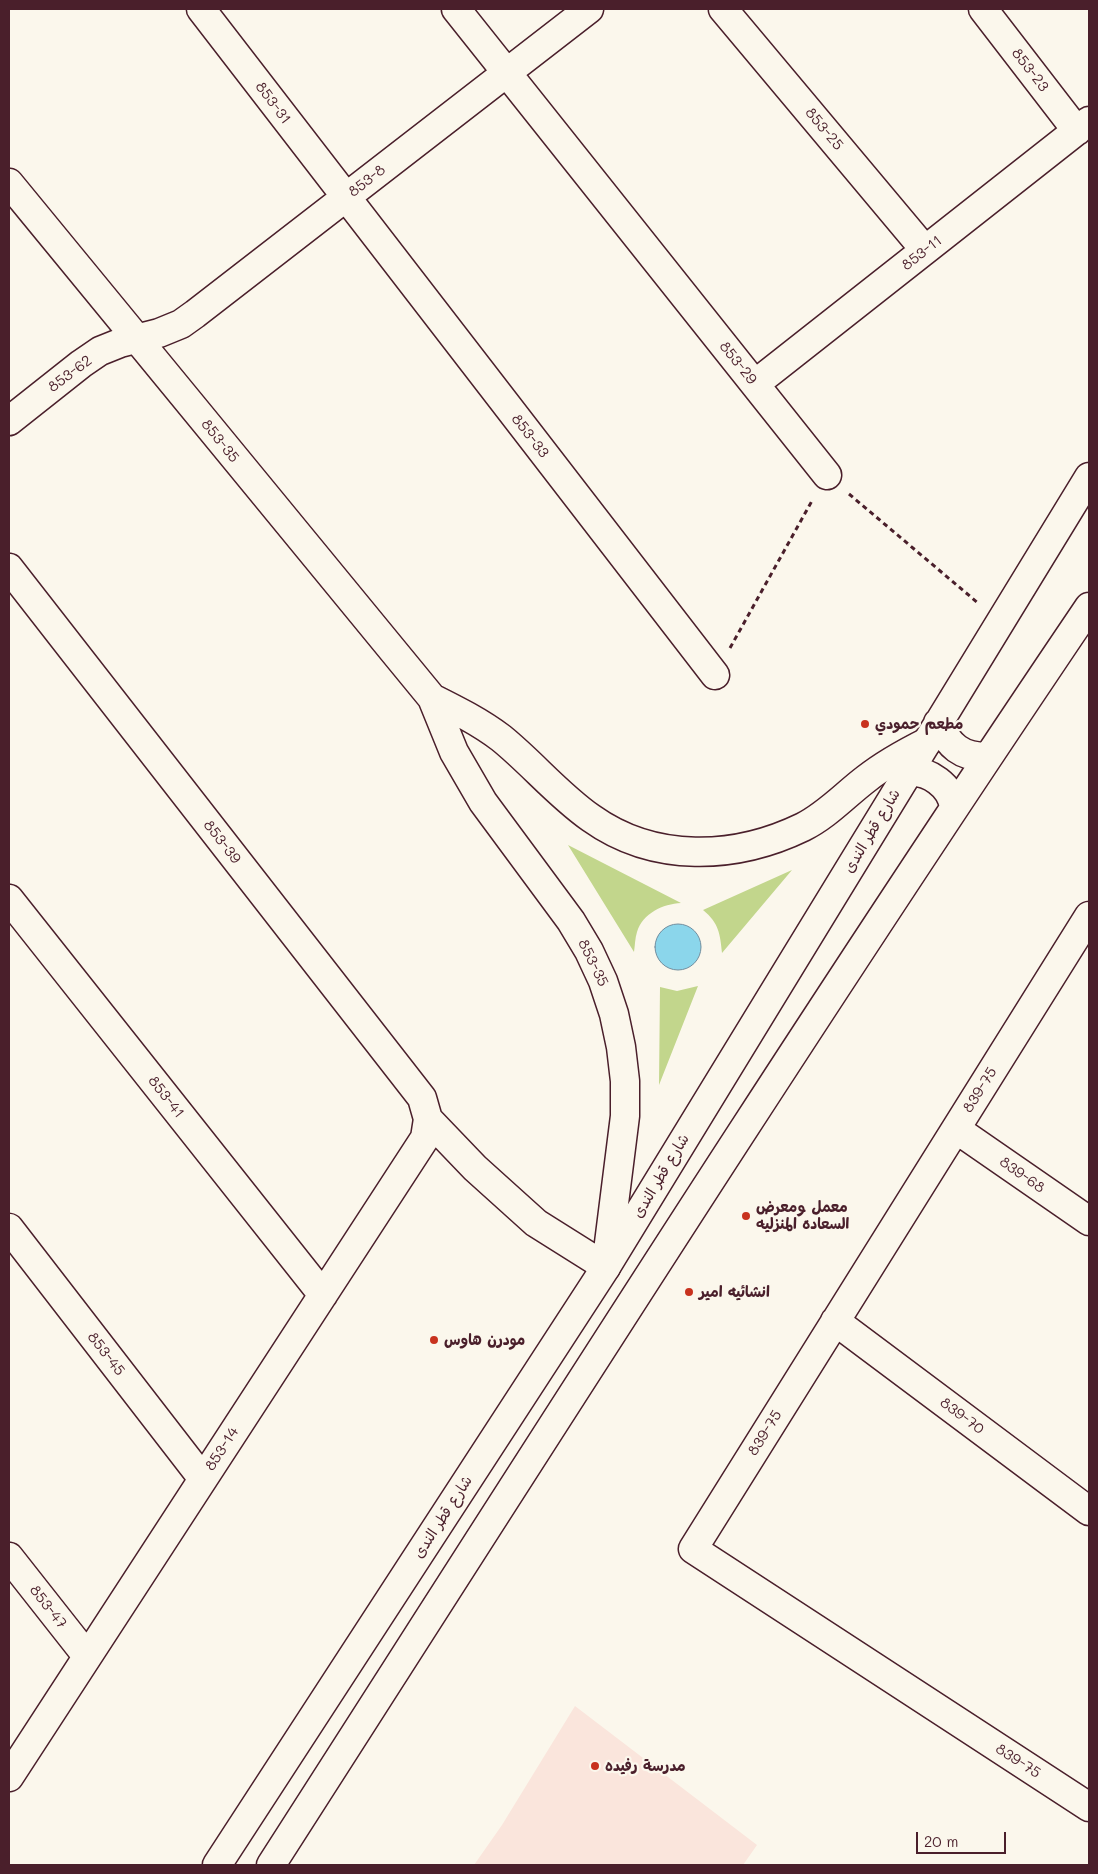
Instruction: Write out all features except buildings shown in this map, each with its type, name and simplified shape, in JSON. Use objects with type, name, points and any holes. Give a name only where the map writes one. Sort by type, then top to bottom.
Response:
[{"type":"street","name":"853-31","points":[[201,9],[345,197]]},
{"type":"street","name":"853-29","points":[[456,9],[827,475]]},
{"type":"street","name":"853-8","points":[[137,340],[159,334],[181,324],[589,9]]},
{"type":"street","name":"853-25","points":[[723,9],[925,250]]},
{"type":"street","name":"853-23","points":[[983,9],[1083,126]]},
{"type":"street","name":"853-11","points":[[755,384],[1083,126]]},
{"type":"street","name":"853-35","points":[[9,183],[432,698],[454,752],[483,802],[571,921],[589,951],[603,982],[614,1014],[621,1047],[625,1081],[625,1116],[606,1267]]},
{"type":"street","name":"853-33","points":[[345,197],[715,675]]},
{"type":"street","name":"853-62","points":[[9,421],[100,351],[137,340]]},
{"type":"street","name":"شارع قطر الندى","points":[[217,1865],[606,1267],[1089,477]]},
{"type":"street","name":"853-39","points":[[9,568],[422,1098],[428,1119]]},
{"type":"street","points":[[271,1865],[619,1323],[954,807],[1089,607]]},
{"type":"street","name":"853-35","points":[[432,698],[466,715],[499,736],[590,818],[611,831],[657,848],[682,852],[706,852],[757,845],[805,826],[827,812],[883,767],[932,732]]},
{"type":"street","points":[[932,732],[946,739],[968,756],[987,757]]},
{"type":"street","points":[[908,772],[917,771],[942,784],[953,798],[954,807]]},
{"type":"street","name":"853-41","points":[[9,898],[323,1295]]},
{"type":"street","name":"839-75","points":[[1089,916],[692,1549],[1089,1807]]},
{"type":"street","points":[[428,1119],[475,1168],[536,1223],[606,1267]]},
{"type":"street","name":"853-14","points":[[9,1777],[425,1138],[428,1119]]},
{"type":"street","name":"839-68","points":[[956,1129],[1089,1221]]},
{"type":"street","name":"853-45","points":[[9,1228],[203,1479]]},
{"type":"street","name":"839-70","points":[[834,1321],[1089,1511]]},
{"type":"street","name":"853-47","points":[[9,1557],[87,1656]]},
{"type":"path","points":[[715,675],[827,475],[1000,622]]},
{"type":"shaded area","name":"مدرسة رفيده","points":[[575,1706],[757,1845],[743,1865],[474,1865],[502,1825]]},
{"type":"green space","points":[[568,845],[681,903],[667,905],[654,911],[644,920],[637,932],[634,952]]},
{"type":"green space","points":[[792,870],[722,953],[716,924],[703,910]]},
{"type":"green space","points":[[698,986],[659,1085],[660,987],[677,991]]},
{"type":"water","points":[[673,924],[683,924],[697,934],[701,947],[697,960],[691,966],[683,970],[673,970],[659,960],[655,952],[655,942],[665,928]]},
{"type":"place","name":"مطعم حمودي","points":[[865,724]]},
{"type":"place","name":"معمل ومعرض السعاده المنزليه","points":[[746,1216]]},
{"type":"place","name":"انشائيه امير","points":[[689,1292]]},
{"type":"place","name":"مودرن هاوس","points":[[434,1340]]},
{"type":"place","name":"مدرسة رفيده","points":[[595,1766]]}]
